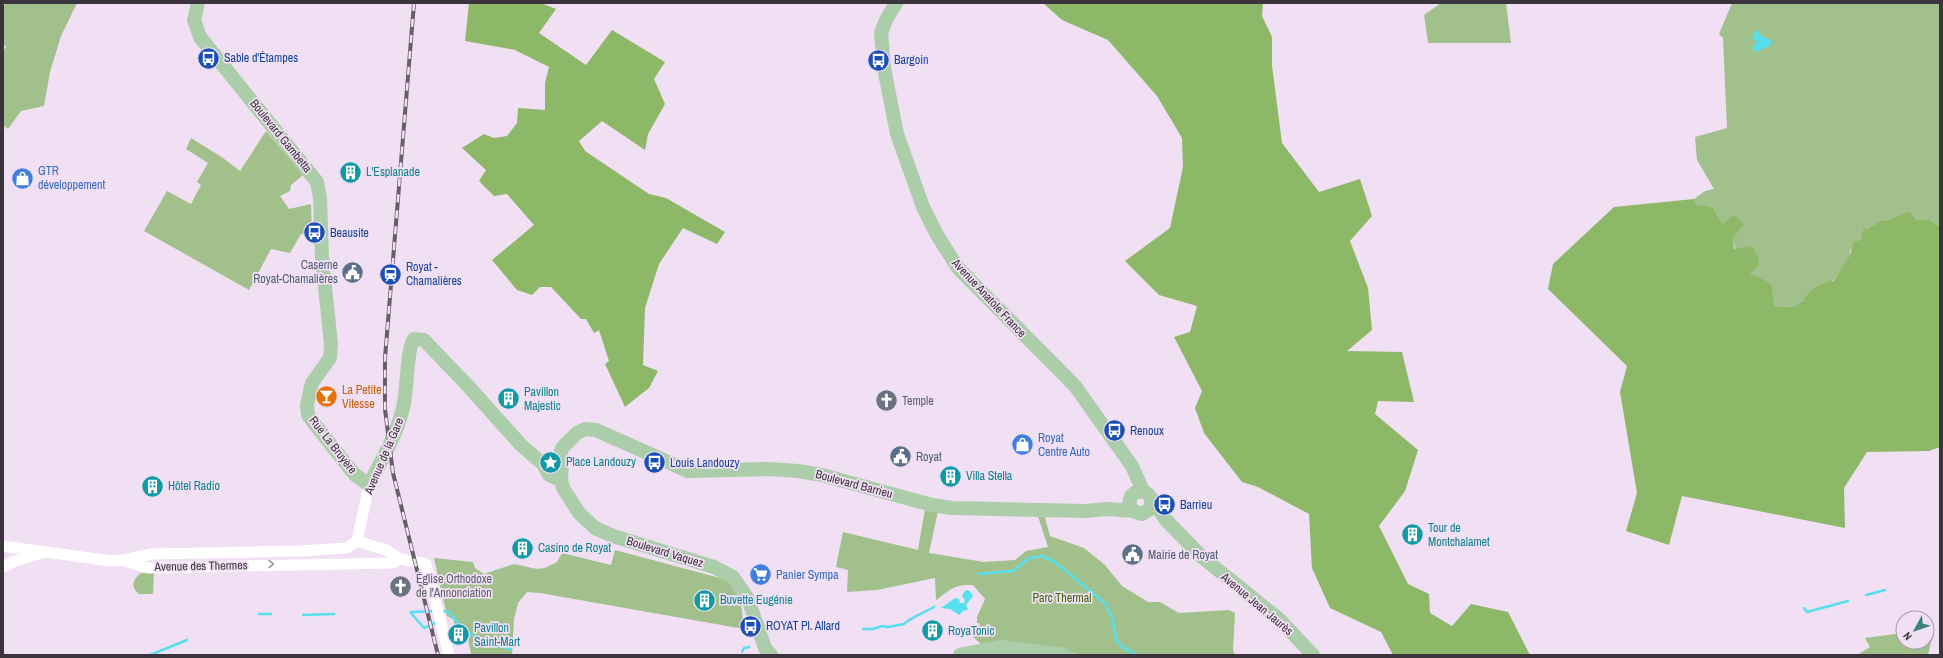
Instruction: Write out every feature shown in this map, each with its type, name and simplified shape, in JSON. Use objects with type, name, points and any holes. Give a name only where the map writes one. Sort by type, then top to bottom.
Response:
[{"type":"main road","name":"Boulevard Gambetta","points":[[198,3],[194,20],[200,38],[317,182],[320,197],[322,258],[331,344],[330,358]]},
{"type":"main road","name":"Avenue Anatole France","points":[[896,3],[886,20],[881,33],[884,68],[897,134],[912,181],[937,236],[951,258],[968,279],[1075,386],[1110,433],[1125,459],[1139,502]]},
{"type":"main road","name":"Avenue de la Gare","points":[[369,485],[398,425],[402,413],[408,373],[410,343],[414,339],[420,338],[424,340],[470,387],[521,446],[543,464],[549,475],[561,480]]},
{"type":"main road","name":"Rue La Bruyère","points":[[330,358],[312,383],[307,405],[308,415],[354,474],[369,485]]},
{"type":"main road","name":"Boulevard Barrieu","points":[[568,443],[577,433],[585,429],[590,429],[608,435],[667,463],[688,471],[769,469],[798,471],[822,475],[932,505],[952,508],[1079,511],[1107,509],[1139,502]]},
{"type":"main road","name":"Boulevard Vaquez","points":[[568,443],[562,448],[560,456],[562,462],[561,480],[572,504],[588,522],[595,528],[625,540],[714,567],[733,577],[745,592],[766,653]]},
{"type":"main road","points":[[543,464],[562,462]]},
{"type":"main road","name":"Avenue Jean Jaurès","points":[[1139,502],[1166,520],[1202,557],[1279,619],[1313,655]]},
{"type":"main road","points":[[960,655],[1002,647],[1064,655]]},
{"type":"street","name":"Avenue de la Gare","points":[[357,541],[369,485]]},
{"type":"street","name":"Avenue des Thermes","points":[[357,541],[386,550],[400,559],[426,564],[449,655]]},
{"type":"street","points":[[120,560],[151,554],[300,551],[347,548],[357,541]]},
{"type":"street","name":"Avenue des Thermes","points":[[3,546],[43,552],[72,554],[111,561],[120,560],[148,568],[393,562],[400,559]]},
{"type":"street","points":[[15,561],[18,553],[16,547]]},
{"type":"street","points":[[3,567],[15,561],[43,552]]},
{"type":"green space","points":[[7,3],[77,3],[61,36],[50,72],[44,106],[21,111],[8,129],[3,125],[3,51],[6,47],[3,43],[3,6]]},
{"type":"green space","points":[[469,3],[541,3],[556,9],[539,33],[586,65],[612,30],[665,62],[654,79],[665,104],[648,134],[645,150],[602,121],[579,141],[585,151],[649,194],[666,198],[725,232],[717,244],[683,228],[659,264],[645,308],[643,365],[658,371],[649,388],[625,407],[605,364],[609,361],[599,330],[594,333],[586,319],[581,319],[551,287],[540,287],[532,295],[517,290],[492,260],[534,225],[507,194],[494,196],[479,181],[486,170],[462,148],[484,134],[494,138],[507,136],[517,123],[518,108],[545,110],[545,83],[549,67],[515,50],[465,41]]},
{"type":"green space","points":[[1043,3],[1263,3],[1262,16],[1272,37],[1272,66],[1282,143],[1319,192],[1360,179],[1372,216],[1350,241],[1368,288],[1372,330],[1347,351],[1402,352],[1414,402],[1378,401],[1375,414],[1418,450],[1405,491],[1379,526],[1408,584],[1429,594],[1430,613],[1452,626],[1471,604],[1508,612],[1530,655],[1393,655],[1381,632],[1330,608],[1312,568],[1309,514],[1258,487],[1242,482],[1204,433],[1195,408],[1202,391],[1174,337],[1190,332],[1197,306],[1159,295],[1125,261],[1170,228],[1183,167],[1182,138],[1157,96],[1108,40],[1062,20]]},
{"type":"green space","points":[[1441,3],[1506,3],[1511,43],[1428,43],[1424,15]]},
{"type":"green space","points":[[1732,3],[1940,3],[1940,227],[1930,220],[1917,220],[1910,211],[1885,221],[1883,219],[1867,229],[1862,230],[1864,234],[1850,250],[1850,255],[1832,282],[1792,307],[1773,306],[1772,286],[1756,276],[1744,265],[1735,248],[1733,238],[1743,224],[1723,224],[1713,208],[1697,206],[1694,199],[1705,191],[1714,189],[1697,160],[1695,137],[1727,128],[1723,38],[1719,34]]},
{"type":"green space","points":[[266,131],[303,175],[291,185],[290,191],[280,196],[289,209],[311,204],[312,235],[301,234],[290,253],[271,249],[249,290],[144,231],[167,191],[191,204],[201,185],[197,182],[208,163],[186,149],[191,138],[223,158],[240,171]]},
{"type":"green space","points":[[1694,199],[1697,206],[1703,205],[1713,208],[1723,224],[1734,215],[1744,224],[1733,238],[1734,249],[1752,246],[1758,257],[1759,265],[1751,273],[1772,286],[1774,306],[1792,307],[1804,300],[1804,298],[1814,288],[1831,280],[1833,282],[1850,255],[1853,243],[1861,237],[1863,228],[1867,229],[1883,219],[1885,221],[1910,211],[1917,220],[1930,220],[1940,227],[1940,447],[1929,451],[1867,452],[1844,488],[1845,528],[1682,496],[1669,545],[1626,531],[1637,493],[1620,392],[1627,366],[1548,289],[1553,264],[1614,207]]},
{"type":"green space","name":"Parc Thermal","points":[[926,503],[939,506],[929,553],[984,562],[1015,560],[1026,551],[1048,547],[1036,510],[1043,510],[1050,536],[1084,548],[1105,565],[1122,586],[1148,602],[1160,602],[1179,613],[1229,610],[1235,613],[1233,650],[1235,655],[1083,655],[1026,647],[982,645],[973,637],[980,627],[979,623],[977,623],[977,617],[985,599],[973,585],[957,587],[936,600],[935,578],[877,590],[847,592],[848,570],[836,567],[843,532],[918,550]]},
{"type":"green space","points":[[615,550],[731,581],[740,594],[744,629],[527,592],[518,603],[514,619],[512,655],[466,655],[471,654],[467,634],[462,635],[460,629],[456,628],[453,619],[447,616],[434,558],[473,562],[475,568],[484,574],[514,564],[537,569],[545,568],[557,562],[562,553],[611,565]]},
{"type":"green space","points":[[141,573],[154,573],[153,594],[139,594],[134,589],[134,580]]},
{"type":"green space","points":[[1895,634],[1895,650],[1929,650],[1928,655],[1857,655],[1870,647],[1865,638]]},
{"type":"water","points":[[1756,30],[1758,30],[1761,36],[1771,40],[1771,45],[1756,52],[1752,48],[1757,42],[1752,38]]},
{"type":"water","points":[[966,590],[970,591],[973,596],[966,605],[968,609],[965,611],[964,610],[959,615],[950,609],[941,608],[955,598],[959,599],[960,603],[964,603],[965,601],[962,595]]},
{"type":"waterway","points":[[978,574],[1013,571],[1029,558],[1042,556],[1055,562],[1106,604],[1112,619],[1116,640],[1136,655]]},
{"type":"waterway","points":[[1866,595],[1885,590]]},
{"type":"waterway","points":[[1804,608],[1807,612],[1848,601]]},
{"type":"waterway","points":[[863,629],[873,629],[882,626],[888,627],[904,624],[913,617],[934,607]]},
{"type":"waterway","points":[[411,612],[436,611]]},
{"type":"waterway","points":[[441,611],[449,612],[464,630],[484,642],[511,649]]},
{"type":"waterway","points":[[411,613],[424,628],[437,622]]},
{"type":"waterway","points":[[259,614],[271,614]]},
{"type":"waterway","points":[[303,615],[334,614]]},
{"type":"waterway","points":[[150,655],[187,640]]},
{"type":"waterway","points":[[742,652],[744,648],[749,647]]},
{"type":"railway","points":[[414,3],[385,358],[385,409],[393,473],[438,655]]},
{"type":"place","name":"Sable d'Étampes","points":[[209,58]]},
{"type":"place","name":"Bargoin","points":[[878,60]]},
{"type":"place","name":"L'Esplanade","points":[[351,172]]},
{"type":"place","name":"GTR développement","points":[[23,178]]},
{"type":"place","name":"Beausite","points":[[315,233]]},
{"type":"place","name":"Caserne Royat-Chamalières","points":[[353,272]]},
{"type":"place","name":"Royat - Chamalières","points":[[390,274]]},
{"type":"place","name":"La Petite Vitesse","points":[[326,397]]},
{"type":"place","name":"Pavillon Majestic","points":[[509,399]]},
{"type":"place","name":"Temple","points":[[886,401]]},
{"type":"place","name":"Renoux","points":[[1115,431]]},
{"type":"place","name":"Royat Centre Auto","points":[[1022,445]]},
{"type":"place","name":"Royat","points":[[900,457]]},
{"type":"place","name":"Place Landouzy","points":[[550,462]]},
{"type":"place","name":"Louis Landouzy","points":[[654,463]]},
{"type":"place","name":"Villa Stella","points":[[950,476]]},
{"type":"place","name":"Hôtel Radio","points":[[152,486]]},
{"type":"place","name":"Barrieu","points":[[1164,505]]},
{"type":"place","name":"Tour de Montchalamet","points":[[1412,535]]},
{"type":"place","name":"Casino de Royat","points":[[523,548]]},
{"type":"place","name":"Mairie de Royat","points":[[1133,555]]},
{"type":"place","name":"Panier Sympa","points":[[760,575]]},
{"type":"place","name":"Église Orthodoxe de l'Annonciation","points":[[401,586]]},
{"type":"place","name":"Buvette Eugénie","points":[[705,600]]},
{"type":"place","name":"ROYAT Pl. Allard","points":[[750,626]]},
{"type":"place","name":"RoyaTonic","points":[[933,631]]},
{"type":"place","name":"Pavillon Saint-Mart","points":[[459,635]]}]
